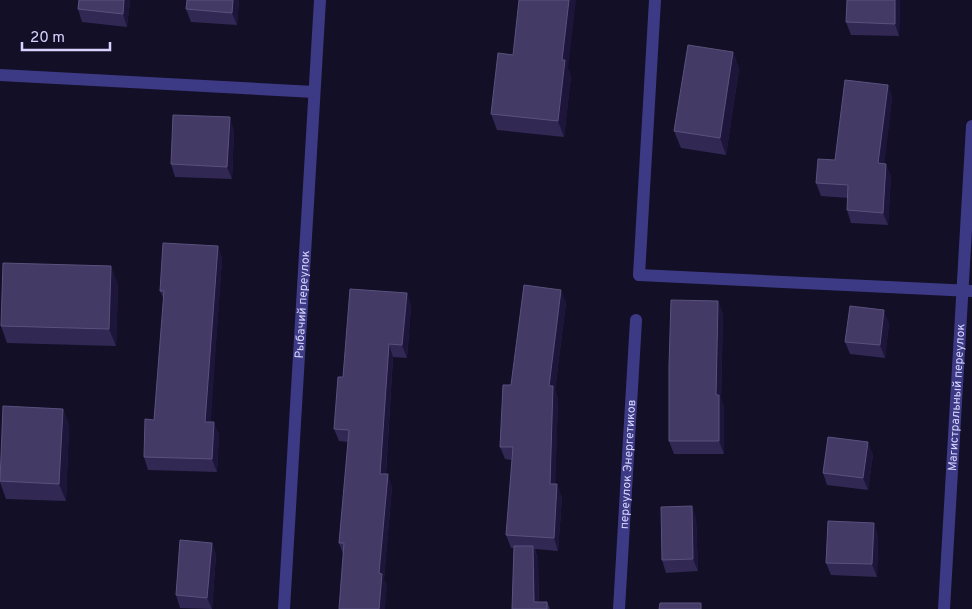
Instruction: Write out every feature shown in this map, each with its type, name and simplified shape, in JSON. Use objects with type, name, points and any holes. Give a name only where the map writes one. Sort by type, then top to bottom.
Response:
[{"type":"street","name":"Рыбачий переулок","points":[[284,609],[320,0]]},
{"type":"street","points":[[655,0],[639,274],[967,291]]},
{"type":"street","points":[[0,75],[314,92]]},
{"type":"street","name":"Магистральный переулок","points":[[944,609],[967,291],[972,126]]},
{"type":"street","name":"переулок Энергетиков","points":[[619,609],[636,320]]},
{"type":"building","points":[[79,0],[124,0],[123,14],[78,9]]},
{"type":"building","points":[[187,0],[233,0],[232,13],[186,9]]},
{"type":"building","points":[[519,0],[569,0],[562,60],[565,60],[558,121],[491,114],[498,53],[513,55]]},
{"type":"building","points":[[847,0],[895,0],[895,24],[846,22]]},
{"type":"building","points":[[688,45],[733,52],[720,138],[674,131]]},
{"type":"building","points":[[845,80],[888,85],[878,163],[886,164],[883,213],[847,210],[848,185],[816,183],[818,159],[835,160]]},
{"type":"building","points":[[173,115],[230,117],[227,167],[171,164]]},
{"type":"building","points":[[163,243],[218,246],[205,422],[214,422],[212,459],[144,457],[145,419],[154,420],[164,291],[160,291]]},
{"type":"building","points":[[3,263],[111,266],[109,329],[1,326]]},
{"type":"building","points":[[524,285],[561,290],[549,386],[553,386],[550,484],[557,484],[554,538],[506,535],[513,447],[500,447],[503,385],[511,385]]},
{"type":"building","points":[[350,289],[407,293],[402,345],[389,344],[380,474],[388,474],[379,573],[382,574],[379,609],[339,609],[344,543],[339,543],[349,430],[334,429],[338,377],[343,377]]},
{"type":"building","points":[[671,300],[718,301],[716,395],[719,395],[719,441],[669,441]]},
{"type":"building","points":[[850,306],[884,310],[880,345],[845,342]]},
{"type":"building","points":[[3,406],[63,409],[59,484],[0,481]]},
{"type":"building","points":[[828,437],[868,442],[863,478],[823,473]]},
{"type":"building","points":[[692,506],[693,559],[662,560],[661,507]]},
{"type":"building","points":[[828,521],[874,523],[872,564],[826,563]]},
{"type":"building","points":[[180,540],[212,543],[207,598],[176,595]]},
{"type":"building","points":[[514,546],[533,546],[534,602],[547,602],[547,609],[512,609]]},
{"type":"building","points":[[660,603],[701,603],[701,609],[659,609]]}]
